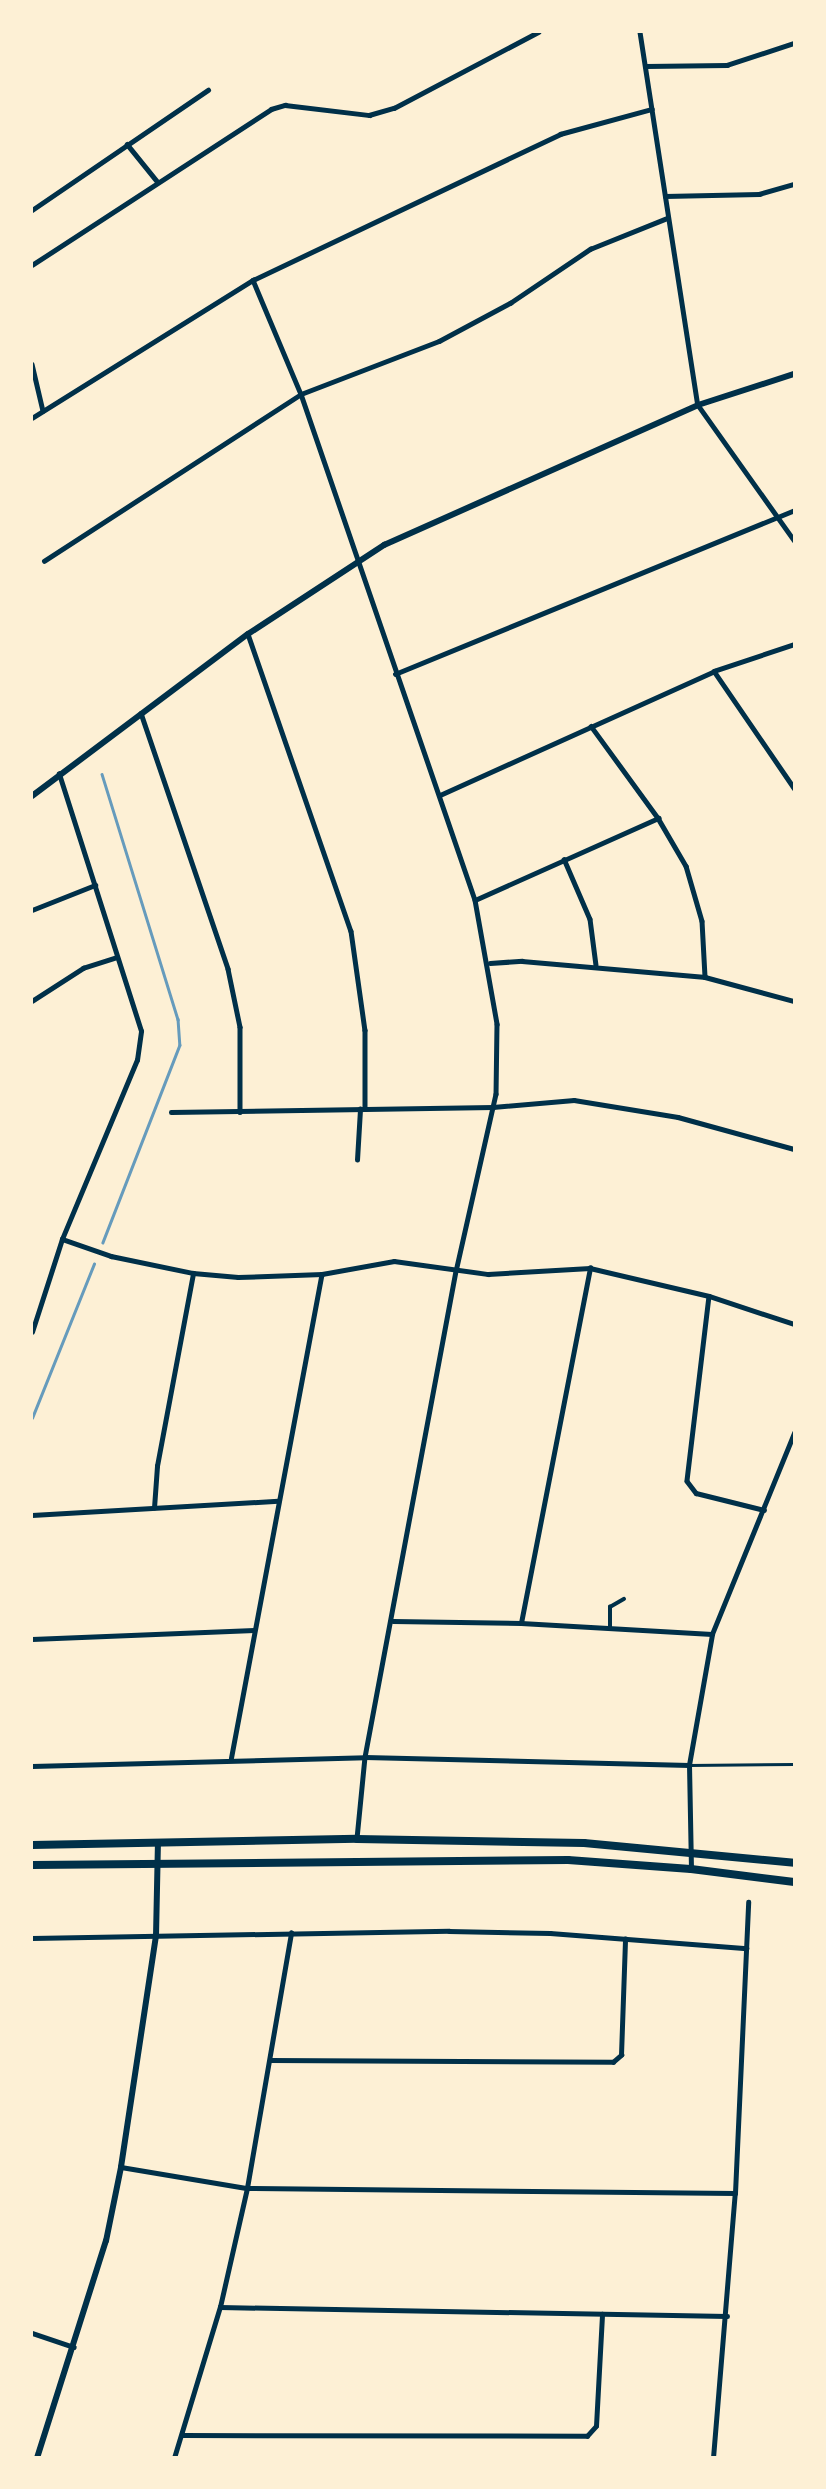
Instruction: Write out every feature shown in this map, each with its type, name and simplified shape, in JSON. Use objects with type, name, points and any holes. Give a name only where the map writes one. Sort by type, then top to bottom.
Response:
[{"type":"highway","points":[[32,1845],[357,1839],[584,1843],[691,1849],[794,1863]]},
{"type":"highway","points":[[32,1865],[568,1860],[691,1869],[794,1882]]},
{"type":"street","points":[[32,265],[271,109],[285,105],[369,115],[394,108],[538,32]]},
{"type":"street","points":[[640,32],[698,405],[794,540]]},
{"type":"street","points":[[646,66],[727,65],[794,43]]},
{"type":"street","points":[[32,210],[208,90]]},
{"type":"street","points":[[32,418],[253,280],[560,134],[652,109]]},
{"type":"street","points":[[127,144],[157,181]]},
{"type":"street","points":[[665,195],[759,194],[794,184]]},
{"type":"street","points":[[44,561],[301,394],[439,341],[510,303],[590,249],[667,218]]},
{"type":"street","points":[[253,280],[301,394],[395,674],[475,900],[490,963],[497,1024],[493,1107],[456,1271],[393,1621],[365,1756],[357,1839]]},
{"type":"street","points":[[32,364],[43,411]]},
{"type":"street","points":[[32,796],[59,773],[248,634],[384,545],[698,405],[794,374]]},
{"type":"street","points":[[395,674],[794,510]]},
{"type":"street","points":[[248,634],[351,932],[365,1030],[357,1160]]},
{"type":"street","points":[[440,795],[714,671],[794,644]]},
{"type":"street","points":[[714,671],[794,788]]},
{"type":"street","points":[[141,712],[228,969],[240,1027],[240,1112]]},
{"type":"street","points":[[592,726],[658,818],[686,866],[702,921],[705,976]]},
{"type":"street","points":[[32,1332],[62,1239],[140,1046],[141,1031],[59,773]]},
{"type":"street","points":[[475,900],[658,818]]},
{"type":"street","points":[[564,859],[590,919],[596,965]]},
{"type":"street","points":[[32,911],[95,885]]},
{"type":"street","points":[[32,1001],[83,968],[116,957]]},
{"type":"street","points":[[490,963],[596,965],[705,976],[794,1001]]},
{"type":"street","points":[[171,1112],[493,1107],[575,1100],[678,1117],[794,1149]]},
{"type":"street","points":[[62,1239],[111,1256],[193,1273],[274,1278],[322,1274],[394,1261],[456,1271],[516,1274],[590,1268],[709,1296],[794,1324]]},
{"type":"street","points":[[522,1623],[590,1268]]},
{"type":"street","points":[[154,1508],[157,1466],[193,1273]]},
{"type":"street","points":[[231,1758],[322,1274]]},
{"type":"street","points":[[709,1296],[687,1481],[696,1493],[764,1510]]},
{"type":"street","points":[[691,1869],[689,1765],[712,1634],[794,1433]]},
{"type":"street","points":[[32,1515],[278,1501]]},
{"type":"street","points":[[610,1627],[610,1607],[624,1599]]},
{"type":"street","points":[[393,1621],[522,1623],[712,1634]]},
{"type":"street","points":[[32,1639],[254,1630]]},
{"type":"street","points":[[32,1766],[365,1756],[689,1765]]},
{"type":"street","points":[[37,2458],[75,2347],[106,2241],[121,2166],[156,1936],[158,1842]]},
{"type":"street","points":[[713,2458],[727,2316],[735,2193],[748,1902]]},
{"type":"street","points":[[32,1938],[462,1931],[746,1948]]},
{"type":"street","points":[[174,2458],[220,2307],[247,2188],[291,1933]]},
{"type":"street","points":[[270,2060],[613,2062],[621,2055],[625,1939]]},
{"type":"street","points":[[121,2166],[247,2188],[735,2193]]},
{"type":"street","points":[[220,2307],[727,2316]]},
{"type":"street","points":[[182,2435],[587,2436],[596,2427],[602,2314]]},
{"type":"street","points":[[32,2333],[75,2347]]},
{"type":"lane","points":[[689,1765],[794,1764]]},
{"type":"waterway","points":[[102,774],[178,1019],[180,1045],[103,1243]]},
{"type":"waterway","points":[[32,1418],[94,1264]]}]
